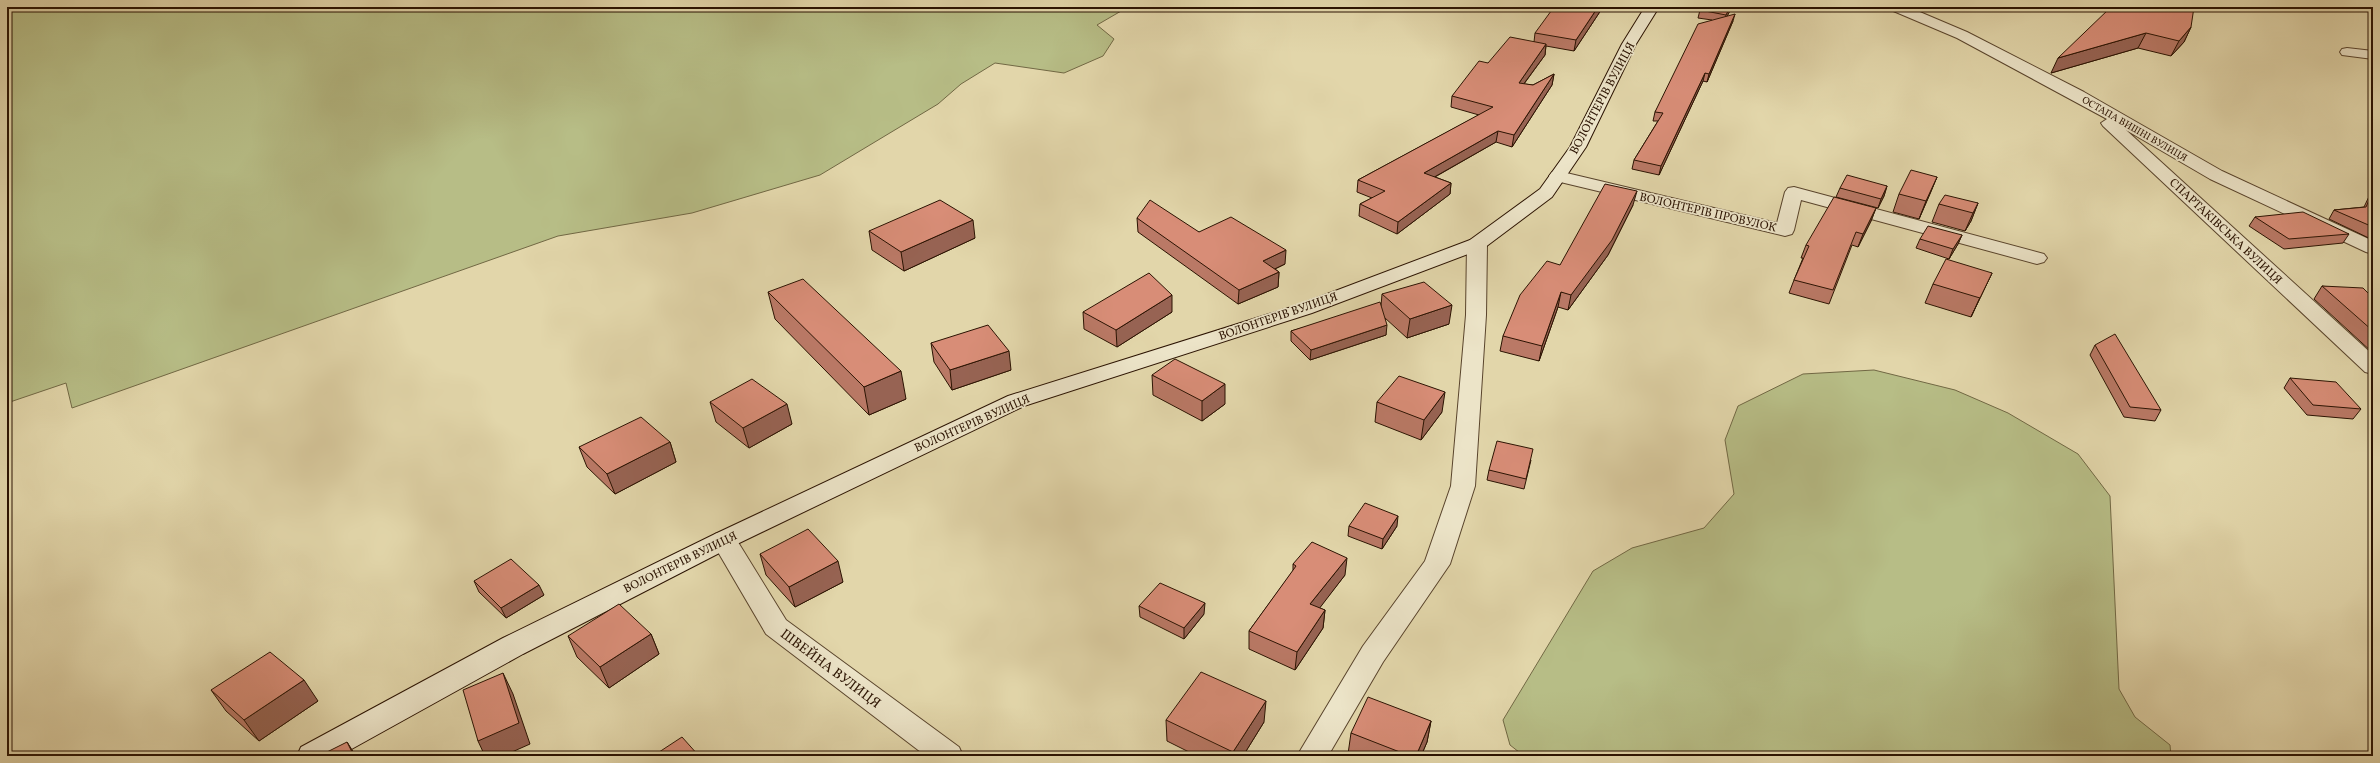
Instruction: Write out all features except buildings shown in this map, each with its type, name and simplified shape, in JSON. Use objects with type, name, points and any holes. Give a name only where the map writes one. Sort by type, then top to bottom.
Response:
[{"type":"street","name":"ВОЛОНТЕРІВ ВУЛИЦЯ","points":[[312,756],[513,646],[724,540],[1016,401],[1305,309],[1477,244],[1546,193],[1578,147],[1629,44],[1652,7]]},
{"type":"street","name":"ОСТАПА ВИШНІ ВУЛИЦЯ","points":[[1896,7],[1962,35],[2078,95],[2216,175],[2373,248]]},
{"type":"street","points":[[2347,52],[2373,55]]},
{"type":"street","name":"СПАРТАКІВСЬКА ВУЛИЦЯ","points":[[2078,95],[2373,367]]},
{"type":"street","name":"ВОЛОНТЕРІВ ПРОВУЛОК","points":[[1558,176],[1785,230],[1794,192],[2037,258]]},
{"type":"street","points":[[1312,756],[1373,654],[1437,564],[1463,486],[1476,315],[1477,244]]},
{"type":"street","name":"ШВЕЙНА ВУЛИЦЯ","points":[[724,540],[776,627],[948,756]]},
{"type":"green space","points":[[7,7],[1128,7],[1097,25],[1114,39],[1103,56],[1064,73],[995,63],[961,84],[938,104],[820,175],[692,213],[558,236],[72,408],[66,383],[7,403]]},
{"type":"green space","points":[[1874,370],[1955,390],[2008,413],[2078,454],[2110,496],[2119,689],[2135,717],[2170,745],[2171,756],[1524,756],[1510,745],[1503,720],[1593,571],[1632,548],[1704,528],[1734,494],[1725,440],[1738,406],[1803,374]]}]
